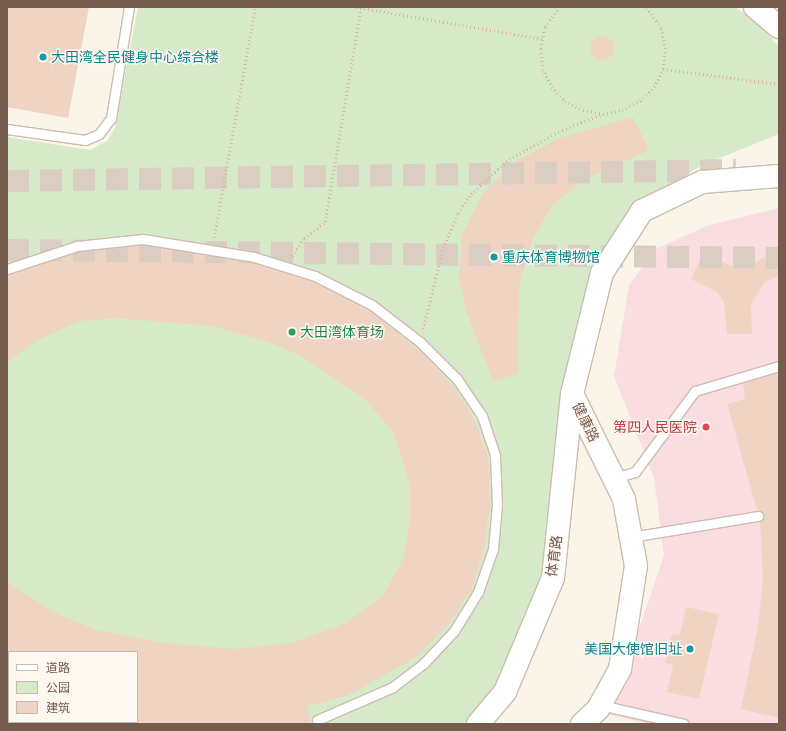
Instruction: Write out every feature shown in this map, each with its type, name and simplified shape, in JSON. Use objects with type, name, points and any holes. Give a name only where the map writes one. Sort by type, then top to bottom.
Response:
[{"type":"street","points":[[755,7],[779,27]]},
{"type":"street","name":"健康路","points":[[582,724],[600,705],[620,669],[636,566],[624,499],[572,394],[602,273],[642,212],[702,182],[779,176]]},
{"type":"street","name":"体育路","points":[[478,724],[504,692],[553,578],[572,394]]},
{"type":"lane","points":[[7,129],[84,140],[100,134],[111,118],[129,7]]},
{"type":"lane","points":[[7,269],[77,246],[143,239],[213,249],[286,267],[315,276],[372,306],[420,342],[457,379],[482,416],[494,455],[498,505],[493,549],[478,592],[454,631],[423,664],[393,687],[317,720]]},
{"type":"lane","points":[[614,478],[635,472],[695,392],[779,366]]},
{"type":"lane","points":[[631,537],[758,516]]},
{"type":"lane","points":[[600,705],[684,724]]},
{"type":"path","points":[[213,249],[255,7]]},
{"type":"path","points":[[356,7],[543,39]]},
{"type":"path","points":[[560,7],[545,28],[543,39],[543,69],[552,87],[565,101],[583,110],[603,114]]},
{"type":"path","points":[[420,342],[443,248],[458,213],[471,194],[509,160],[562,130],[603,114],[622,110],[640,101],[654,87],[663,69],[665,49],[661,28],[646,7]]},
{"type":"path","points":[[286,267],[304,238],[325,222],[360,8]]},
{"type":"path","points":[[663,69],[779,84]]},
{"type":"shaded area","name":"第四人民医院","points":[[779,208],[779,724],[650,724],[610,715],[664,555],[654,478],[614,376],[629,285],[656,249],[709,225]]},
{"type":"green space","name":"大田湾体育场","points":[[138,7],[735,7],[761,26],[779,47],[779,134],[702,165],[639,204],[562,393],[542,576],[495,687],[464,724],[7,724],[7,137],[90,150],[107,141],[115,128]]},
{"type":"building","name":"大田湾全民健身中心综合楼","points":[[7,7],[89,7],[68,118],[7,107]]},
{"type":"building","points":[[602,36],[610,40],[614,48],[610,56],[602,60],[594,56],[590,48],[594,40]]},
{"type":"building","name":"重庆体育博物馆","points":[[633,117],[649,150],[580,182],[552,206],[533,238],[519,285],[518,374],[493,381],[466,311],[459,277],[462,235],[483,193],[518,160],[560,138]]},
{"type":"building","points":[[142,245],[253,263],[313,282],[369,310],[424,355],[453,386],[475,421],[488,458],[490,504],[484,549],[472,588],[448,625],[418,656],[347,696],[308,706],[310,724],[137,724],[138,651],[7,652],[7,582],[55,613],[96,630],[164,643],[236,649],[291,643],[346,623],[383,596],[403,559],[410,523],[410,485],[394,433],[366,400],[298,354],[263,340],[211,326],[116,318],[80,321],[38,340],[7,361],[7,275],[78,252]]},
{"type":"building","points":[[704,252],[737,269],[746,269],[770,253],[779,275],[764,283],[751,304],[752,334],[727,334],[724,302],[717,292],[691,279]]},
{"type":"building","points":[[779,372],[779,718],[741,709],[758,626],[763,580],[760,521],[764,515],[757,510],[727,404],[745,399],[743,383]]},
{"type":"building","name":"美国大使馆旧址","points":[[686,607],[719,614],[699,699],[667,692],[673,665],[665,663],[672,634],[680,635]]},
{"type":"tunnel","points":[[7,181],[736,170]]},
{"type":"tunnel","points":[[7,250],[779,258]]},
{"type":"place","name":"大田湾全民健身中心综合楼","points":[[43,57]]},
{"type":"place","name":"重庆体育博物馆","points":[[494,257]]},
{"type":"place","name":"大田湾体育场","points":[[292,332]]},
{"type":"place","name":"第四人民医院","points":[[706,427]]},
{"type":"place","name":"美国大使馆旧址","points":[[690,649]]}]
